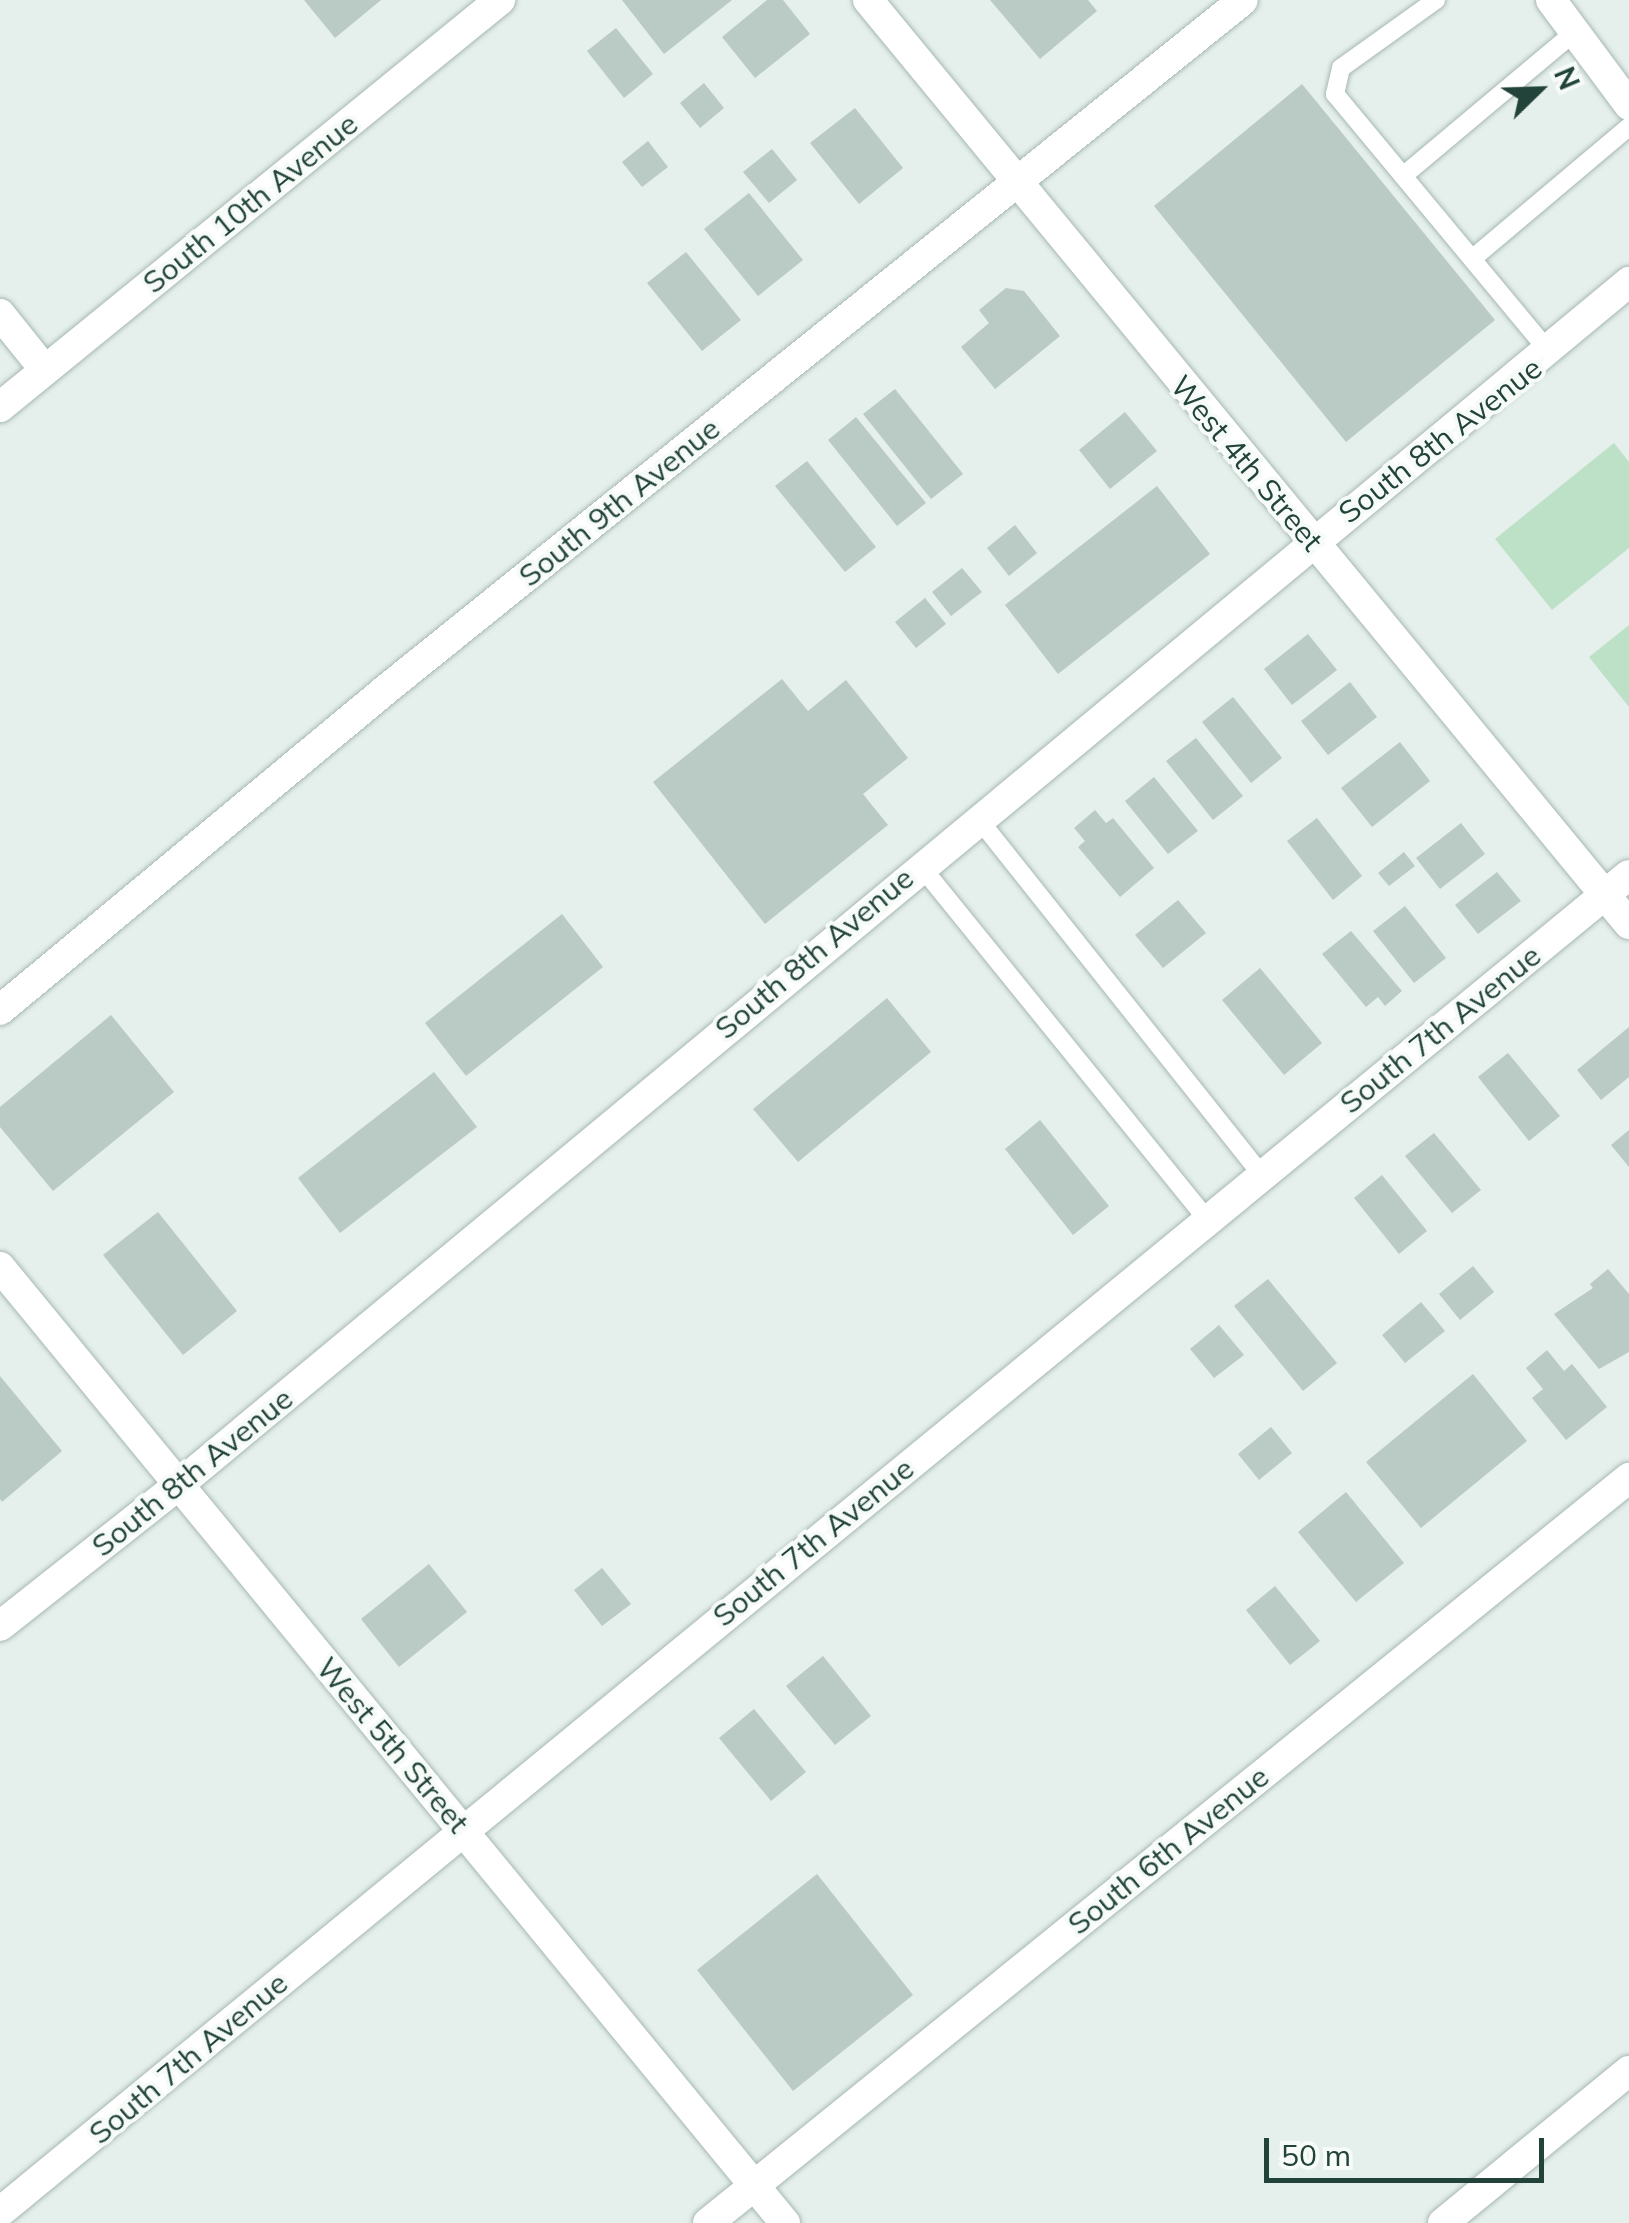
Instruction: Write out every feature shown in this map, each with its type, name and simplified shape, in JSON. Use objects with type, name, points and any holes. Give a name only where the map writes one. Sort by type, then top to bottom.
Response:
[{"type":"street","name":"South 10th Avenue","points":[[0,407],[500,0]]},
{"type":"street","name":"West 4th Street","points":[[868,0],[1014,183],[1629,924]]},
{"type":"street","name":"South 9th Avenue","points":[[0,1010],[1243,0]]},
{"type":"street","points":[[1552,0],[1578,29],[1629,105]]},
{"type":"street","name":"South 8th Avenue","points":[[0,1626],[176,1488],[1311,540],[1550,354],[1628,287]]},
{"type":"street","points":[[0,314],[44,369]]},
{"type":"street","name":"South 7th Avenue","points":[[0,2212],[1629,875]]},
{"type":"street","name":"West 5th Street","points":[[0,1266],[176,1488],[464,1829],[785,2223]]},
{"type":"street","name":"South 6th Avenue","points":[[708,2223],[1629,1478]]},
{"type":"street","points":[[1443,2223],[1629,2071]]},
{"type":"lane","points":[[1436,0],[1341,68],[1335,94],[1550,354]]},
{"type":"lane","points":[[1403,176],[1578,29]]},
{"type":"lane","points":[[1472,259],[1629,127]]},
{"type":"lane","points":[[978,817],[1262,1175]]},
{"type":"lane","points":[[920,865],[1208,1220]]},
{"type":"green space","points":[[1614,443],[1629,462],[1629,548],[1552,610],[1495,539]]},
{"type":"green space","points":[[1629,625],[1629,707],[1589,657]]},
{"type":"building","points":[[304,0],[381,0],[335,38]]},
{"type":"building","points":[[622,0],[732,0],[664,54]]},
{"type":"building","points":[[767,0],[783,0],[810,34],[755,78],[722,37]]},
{"type":"building","points":[[990,0],[1088,0],[1097,11],[1040,59]]},
{"type":"building","points":[[616,28],[653,74],[624,98],[587,51]]},
{"type":"building","points":[[704,83],[724,108],[700,128],[680,103]]},
{"type":"building","points":[[1302,84],[1495,320],[1346,442],[1154,206]]},
{"type":"building","points":[[855,108],[903,168],[859,204],[810,143]]},
{"type":"building","points":[[648,141],[668,167],[642,187],[622,162]]},
{"type":"building","points":[[772,149],[797,180],[769,203],[743,172]]},
{"type":"building","points":[[749,193],[803,260],[758,296],[704,229]]},
{"type":"building","points":[[686,252],[741,320],[702,351],[647,283]]},
{"type":"building","points":[[1006,288],[1024,291],[1060,336],[995,389],[961,347],[989,323],[979,310]]},
{"type":"building","points":[[895,389],[963,474],[931,499],[863,414]]},
{"type":"building","points":[[1125,412],[1157,451],[1110,489],[1079,450]]},
{"type":"building","points":[[856,417],[926,503],[897,526],[828,440]]},
{"type":"building","points":[[807,461],[876,547],[845,572],[775,486]]},
{"type":"building","points":[[1157,486],[1210,554],[1058,674],[1005,605]]},
{"type":"building","points":[[1015,525],[1037,553],[1009,576],[987,548]]},
{"type":"building","points":[[962,568],[982,592],[951,616],[932,592]]},
{"type":"building","points":[[925,598],[946,624],[916,648],[895,622]]},
{"type":"building","points":[[1308,634],[1337,670],[1292,705],[1264,669]]},
{"type":"building","points":[[782,679],[808,711],[846,680],[908,758],[863,794],[888,825],[765,924],[653,782]]},
{"type":"building","points":[[1350,682],[1377,717],[1328,755],[1301,721]]},
{"type":"building","points":[[1233,697],[1282,758],[1251,783],[1202,722]]},
{"type":"building","points":[[1196,738],[1243,796],[1213,820],[1166,761]]},
{"type":"building","points":[[1400,742],[1430,781],[1372,827],[1341,788]]},
{"type":"building","points":[[1154,777],[1198,831],[1168,854],[1125,801]]},
{"type":"building","points":[[1095,810],[1106,823],[1113,818],[1154,868],[1120,897],[1078,847],[1085,841],[1074,828]]},
{"type":"building","points":[[1317,818],[1362,876],[1333,900],[1287,841]]},
{"type":"building","points":[[1461,823],[1485,854],[1440,889],[1416,858]]},
{"type":"building","points":[[1404,852],[1415,866],[1389,886],[1378,873]]},
{"type":"building","points":[[1497,872],[1521,901],[1478,934],[1455,905]]},
{"type":"building","points":[[1178,900],[1206,933],[1163,968],[1135,935]]},
{"type":"building","points":[[1405,906],[1446,958],[1414,983],[1373,931]]},
{"type":"building","points":[[562,914],[603,967],[466,1076],[425,1023]]},
{"type":"building","points":[[1351,931],[1402,991],[1385,1006],[1378,997],[1366,1007],[1322,954]]},
{"type":"building","points":[[1260,968],[1322,1043],[1284,1075],[1222,1000]]},
{"type":"building","points":[[887,998],[931,1052],[798,1162],[753,1109]]},
{"type":"building","points":[[111,1015],[174,1092],[53,1191],[0,1127],[0,1107]]},
{"type":"building","points":[[1629,1027],[1629,1077],[1601,1100],[1577,1070]]},
{"type":"building","points":[[1508,1053],[1560,1116],[1529,1141],[1478,1077]]},
{"type":"building","points":[[434,1072],[477,1127],[340,1233],[298,1178]]},
{"type":"building","points":[[1040,1120],[1109,1206],[1073,1235],[1005,1149]]},
{"type":"building","points":[[1629,1130],[1629,1167],[1611,1145]]},
{"type":"building","points":[[1434,1133],[1481,1190],[1452,1213],[1405,1156]]},
{"type":"building","points":[[1382,1175],[1427,1231],[1399,1254],[1354,1198]]},
{"type":"building","points":[[158,1212],[237,1311],[183,1355],[103,1255]]},
{"type":"building","points":[[1473,1266],[1494,1292],[1460,1320],[1439,1294]]},
{"type":"building","points":[[1608,1269],[1629,1294],[1629,1352],[1599,1369],[1554,1314],[1593,1288],[1590,1284]]},
{"type":"building","points":[[1268,1279],[1337,1363],[1303,1391],[1234,1306]]},
{"type":"building","points":[[1421,1302],[1445,1331],[1405,1363],[1382,1335]]},
{"type":"building","points":[[1219,1325],[1244,1355],[1214,1378],[1190,1349]]},
{"type":"building","points":[[1547,1350],[1564,1371],[1572,1364],[1607,1407],[1566,1440],[1532,1398],[1543,1389],[1526,1368]]},
{"type":"building","points":[[1473,1374],[1527,1441],[1421,1528],[1366,1462]]},
{"type":"building","points":[[0,1376],[62,1451],[2,1502],[0,1499]]},
{"type":"building","points":[[1271,1427],[1292,1453],[1259,1480],[1238,1454]]},
{"type":"building","points":[[1346,1492],[1404,1563],[1356,1602],[1298,1532]]},
{"type":"building","points":[[429,1564],[467,1612],[399,1667],[361,1619]]},
{"type":"building","points":[[602,1568],[631,1604],[602,1626],[574,1590]]},
{"type":"building","points":[[1275,1586],[1320,1641],[1290,1665],[1246,1610]]},
{"type":"building","points":[[823,1656],[871,1716],[835,1745],[786,1686]]},
{"type":"building","points":[[754,1709],[806,1772],[771,1801],[719,1738]]},
{"type":"building","points":[[817,1874],[913,1995],[793,2091],[697,1970]]}]
